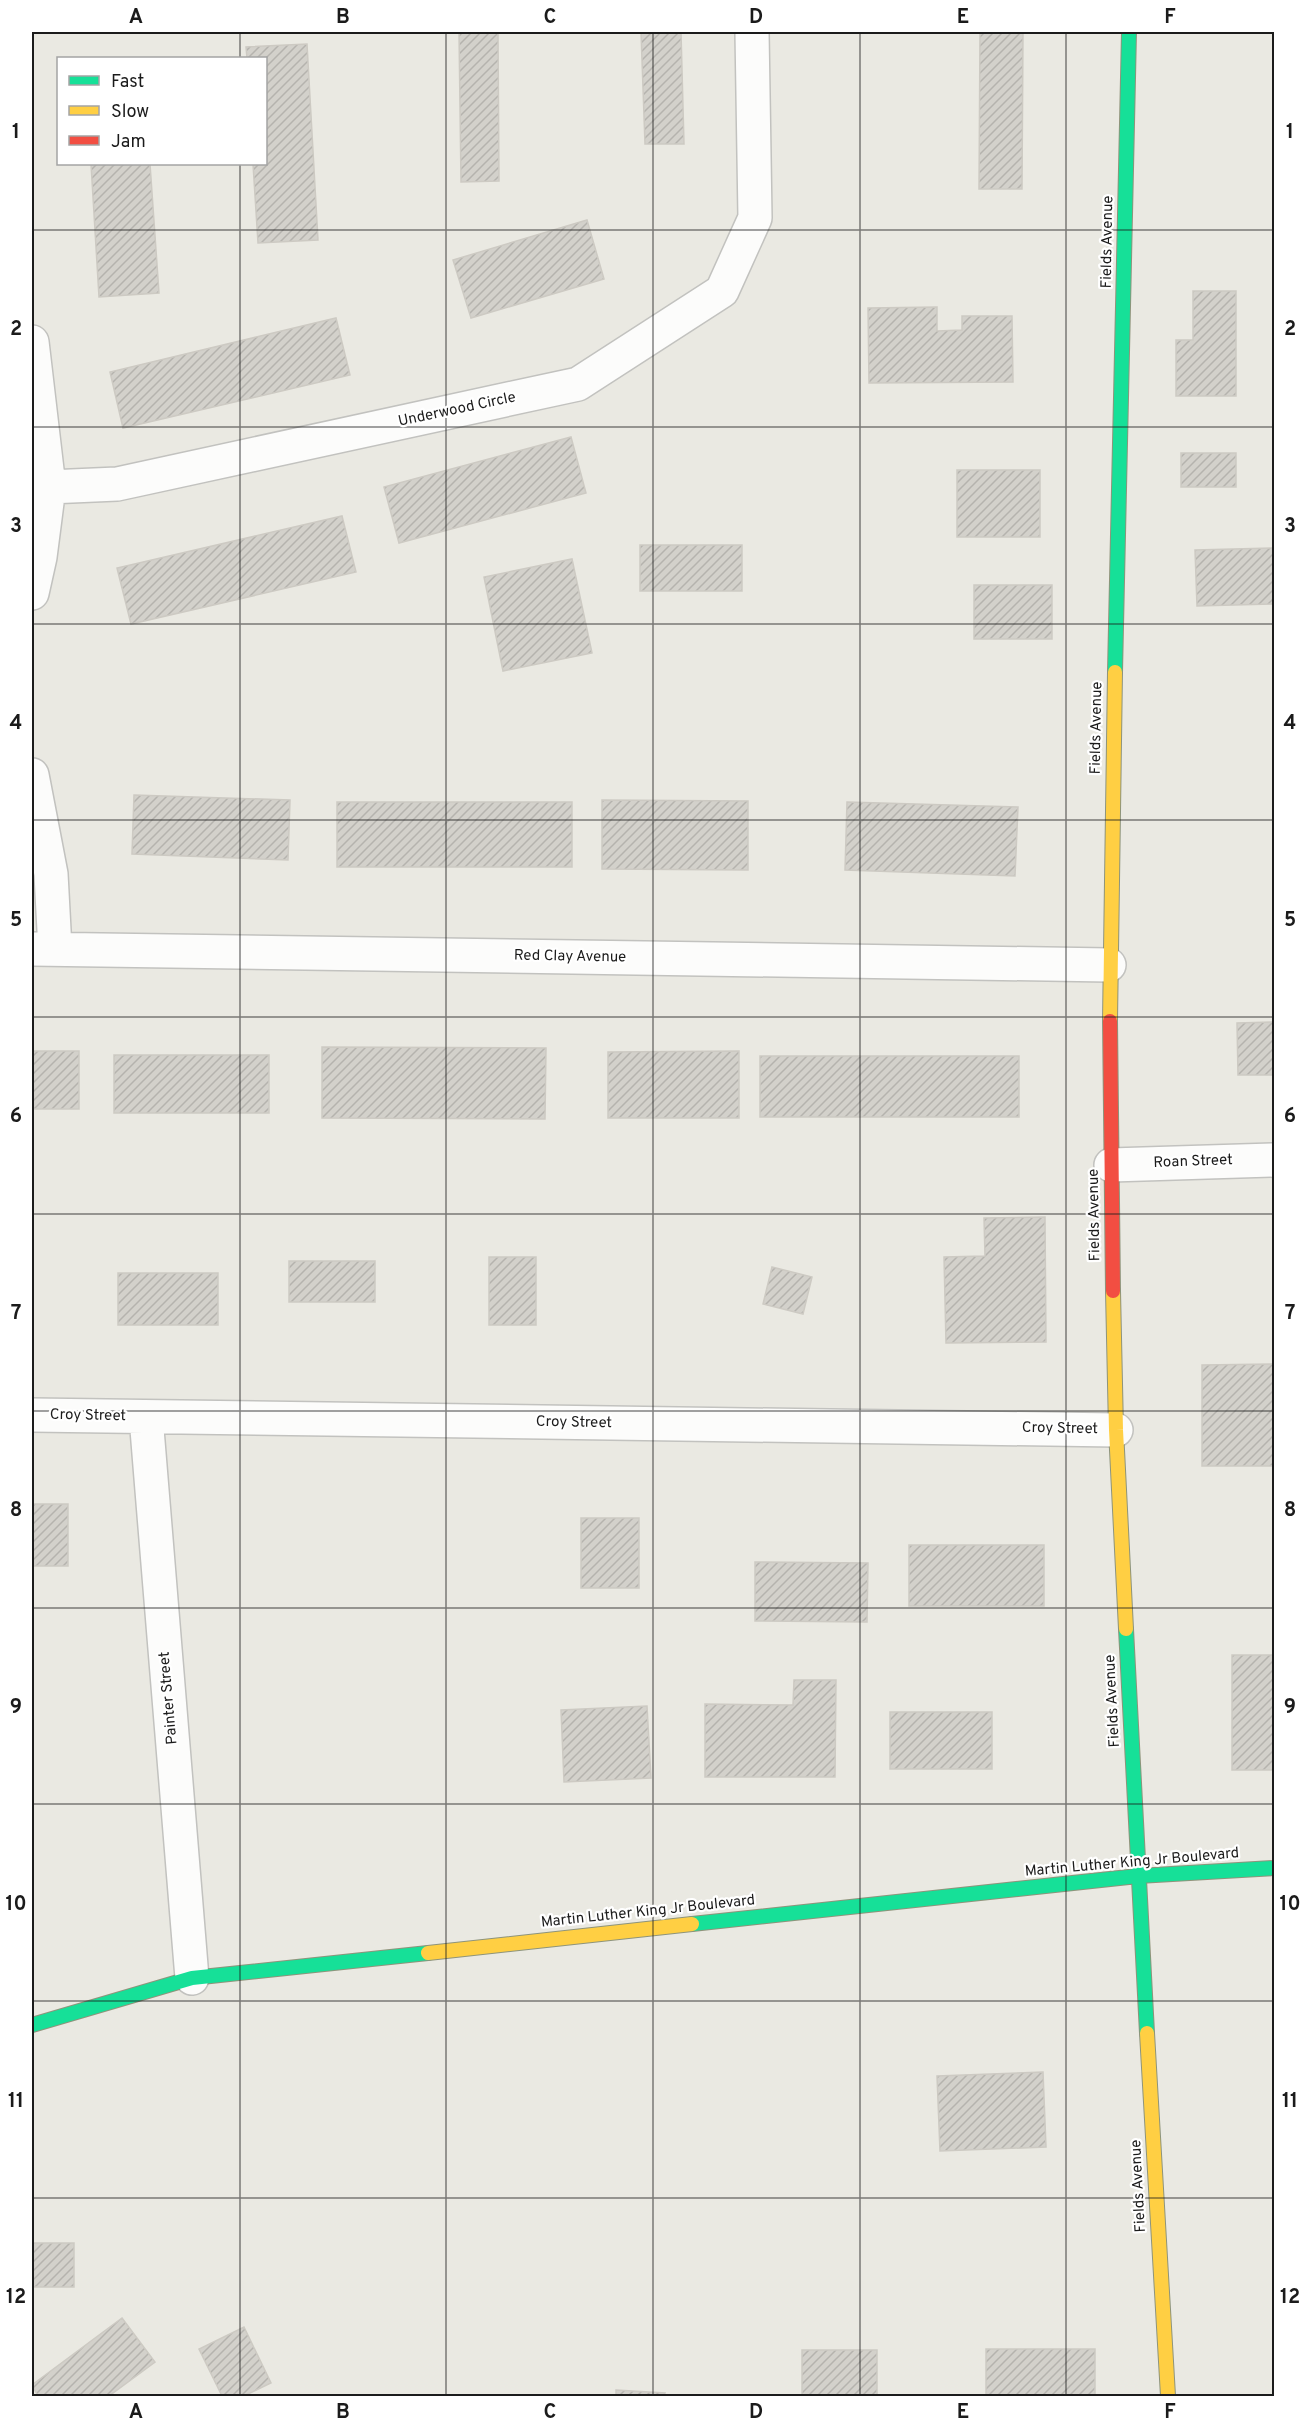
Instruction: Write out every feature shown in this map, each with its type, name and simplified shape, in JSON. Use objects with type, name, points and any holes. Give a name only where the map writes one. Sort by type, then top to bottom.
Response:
[{"type":"street","name":"Underwood Circle","points":[[49,488],[117,484],[578,384],[722,291],[755,218],[752,32]]},
{"type":"street","name":"Fields Avenue","points":[[1130,32],[1108,965],[1111,1165],[1116,1430],[1138,1876],[1168,2397]]},
{"type":"street","points":[[32,342],[49,488],[32,593]]},
{"type":"street","points":[[32,775],[51,874],[44,949]]},
{"type":"street","name":"Red Clay Avenue","points":[[44,949],[1108,965]]},
{"type":"street","name":"Roan Street","points":[[1111,1165],[1275,1160]]},
{"type":"street","name":"Croy Street","points":[[32,1415],[1116,1430]]},
{"type":"street","name":"Painter Street","points":[[146,1417],[192,1978]]},
{"type":"street","name":"Martin Luther King Jr Boulevard","points":[[32,2025],[192,1978],[1138,1876],[1275,1868]]},
{"type":"building","points":[[459,32],[498,32],[499,181],[461,182]]},
{"type":"building","points":[[641,32],[681,32],[684,144],[645,144]]},
{"type":"building","points":[[980,32],[1023,32],[1022,189],[979,189]]},
{"type":"building","points":[[307,44],[318,240],[258,243],[253,165],[267,165],[267,57],[247,57],[246,47]]},
{"type":"building","points":[[91,165],[150,165],[159,293],[99,297]]},
{"type":"building","points":[[587,220],[604,279],[471,318],[453,260]]},
{"type":"building","points":[[1193,291],[1236,291],[1236,396],[1176,396],[1176,340],[1193,340]]},
{"type":"building","points":[[937,307],[937,331],[962,330],[962,316],[1012,316],[1013,382],[869,383],[868,308]]},
{"type":"building","points":[[336,318],[350,375],[123,428],[110,372]]},
{"type":"building","points":[[571,437],[586,493],[399,543],[384,487]]},
{"type":"building","points":[[1181,453],[1236,453],[1236,487],[1181,487]]},
{"type":"building","points":[[957,470],[1040,470],[1040,537],[957,537]]},
{"type":"building","points":[[342,516],[356,572],[131,624],[117,568]]},
{"type":"building","points":[[640,545],[742,545],[742,591],[640,591]]},
{"type":"building","points":[[1274,548],[1274,604],[1197,606],[1195,550]]},
{"type":"building","points":[[572,559],[592,653],[503,671],[484,577]]},
{"type":"building","points":[[974,585],[1052,585],[1052,639],[974,639]]},
{"type":"building","points":[[134,795],[290,800],[288,860],[132,854]]},
{"type":"building","points":[[602,800],[748,801],[748,870],[602,869]]},
{"type":"building","points":[[337,802],[572,802],[572,867],[337,867]]},
{"type":"building","points":[[847,802],[1018,807],[1015,876],[845,870]]},
{"type":"building","points":[[1274,1022],[1274,1075],[1238,1075],[1237,1023]]},
{"type":"building","points":[[322,1047],[546,1048],[545,1119],[322,1118]]},
{"type":"building","points":[[32,1051],[79,1051],[79,1109],[32,1109]]},
{"type":"building","points":[[739,1051],[739,1118],[608,1118],[608,1052]]},
{"type":"building","points":[[114,1055],[269,1055],[269,1113],[114,1113]]},
{"type":"building","points":[[760,1056],[1019,1056],[1019,1117],[760,1117]]},
{"type":"building","points":[[1045,1217],[1046,1342],[946,1343],[944,1257],[985,1256],[984,1218]]},
{"type":"building","points":[[489,1257],[536,1257],[536,1325],[489,1325]]},
{"type":"building","points":[[289,1261],[375,1261],[375,1302],[289,1302]]},
{"type":"building","points":[[772,1267],[812,1277],[803,1314],[763,1304]]},
{"type":"building","points":[[118,1273],[218,1273],[218,1325],[118,1325]]},
{"type":"building","points":[[1274,1364],[1274,1466],[1202,1466],[1202,1365]]},
{"type":"building","points":[[32,1504],[68,1504],[68,1566],[32,1566]]},
{"type":"building","points":[[581,1518],[639,1518],[639,1588],[581,1588]]},
{"type":"building","points":[[909,1545],[1044,1545],[1044,1606],[909,1606]]},
{"type":"building","points":[[755,1562],[868,1563],[867,1622],[755,1621]]},
{"type":"building","points":[[1232,1655],[1274,1655],[1274,1770],[1232,1770]]},
{"type":"building","points":[[794,1680],[836,1680],[835,1777],[705,1777],[705,1704],[793,1705]]},
{"type":"building","points":[[647,1706],[651,1778],[564,1782],[561,1710]]},
{"type":"building","points":[[890,1712],[992,1712],[992,1769],[890,1769]]},
{"type":"building","points":[[1043,2072],[1046,2147],[940,2151],[937,2076]]},
{"type":"building","points":[[32,2243],[74,2243],[74,2287],[32,2287]]},
{"type":"building","points":[[122,2318],[155,2362],[109,2396],[38,2396],[32,2385]]},
{"type":"building","points":[[244,2327],[271,2383],[244,2396],[222,2396],[199,2349]]},
{"type":"building","points":[[986,2349],[1095,2349],[1095,2396],[986,2396]]},
{"type":"building","points":[[802,2350],[877,2350],[877,2396],[802,2396]]},
{"type":"building","points":[[616,2390],[665,2393],[664,2396],[616,2396]]},
{"type":"traffic: fast","points":[[1115,672],[1129,32]]},
{"type":"traffic: fast","points":[[1126,1629],[1147,2033]]},
{"type":"traffic: fast","points":[[692,1924],[1138,1876],[1274,1868]]},
{"type":"traffic: fast","points":[[32,2025],[192,1978],[428,1953]]},
{"type":"traffic: slow","points":[[1110,1021],[1115,672]]},
{"type":"traffic: slow","points":[[1113,1291],[1116,1430],[1126,1629]]},
{"type":"traffic: slow","points":[[428,1953],[692,1924]]},
{"type":"traffic: slow","points":[[1147,2033],[1168,2396]]},
{"type":"traffic: jam","points":[[1110,1021],[1113,1291]]}]
